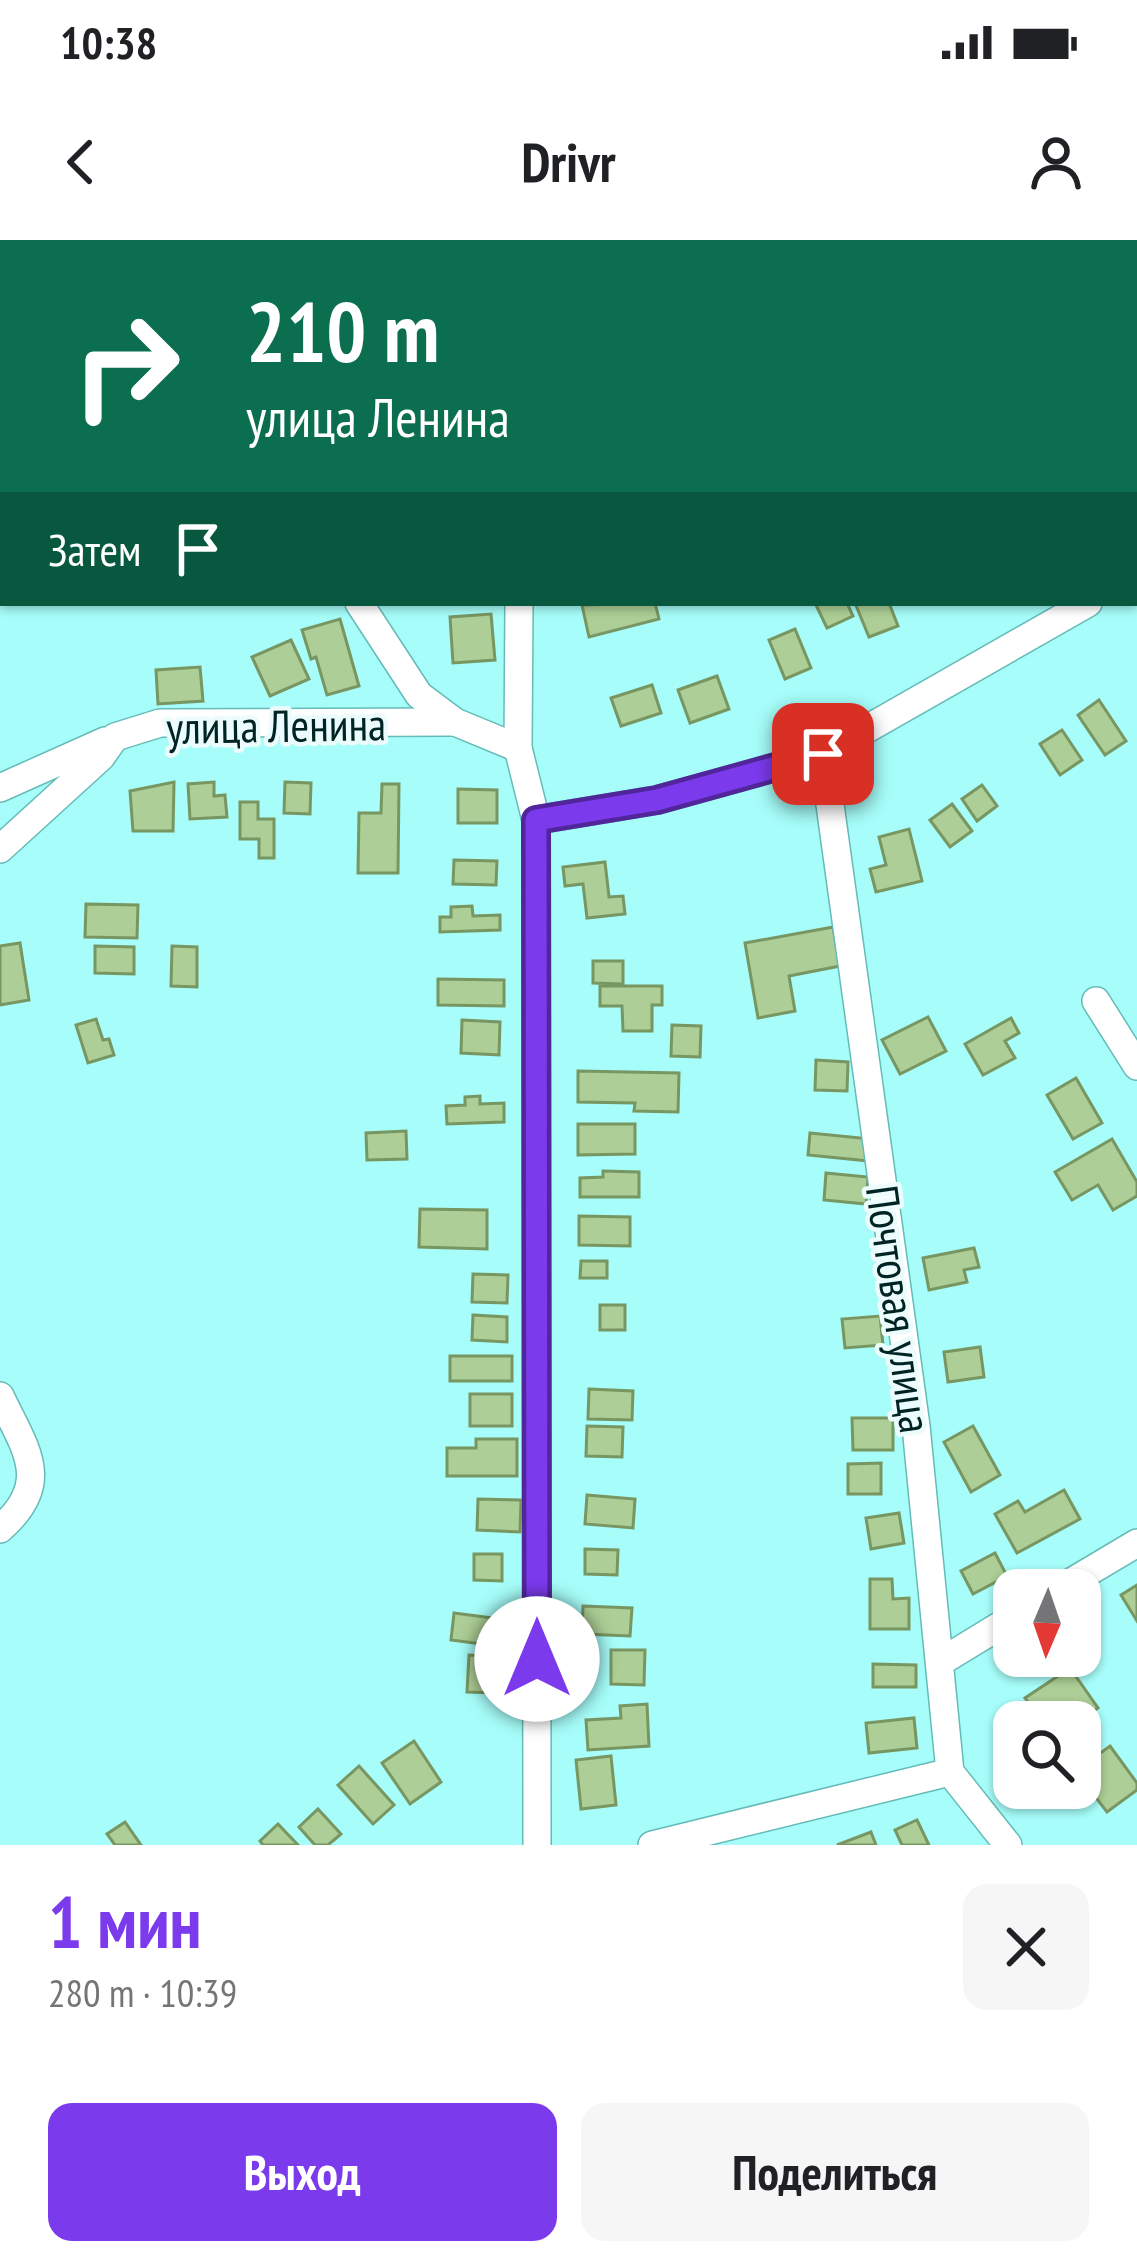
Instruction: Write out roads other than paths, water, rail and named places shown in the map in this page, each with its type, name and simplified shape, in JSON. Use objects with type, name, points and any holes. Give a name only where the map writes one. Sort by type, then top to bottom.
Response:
[{"type":"street","points":[[361,606],[419,695],[455,722],[518,748]]},
{"type":"street","points":[[519,606],[518,748],[536,820],[537,1845]]},
{"type":"street","points":[[536,820],[657,800],[823,754],[1084,606]]},
{"type":"street","name":"улица Ленина","points":[[0,849],[101,758],[115,737],[160,723],[455,722]]},
{"type":"street","points":[[0,788],[115,737]]},
{"type":"street","name":"Почтовая улица","points":[[823,754],[916,1426],[950,1772]]},
{"type":"street","points":[[1096,1001],[1137,1066]]},
{"type":"street","points":[[0,1396],[34,1466],[29,1496],[0,1529]]},
{"type":"street","points":[[1093,1569],[1137,1543]]},
{"type":"street","points":[[942,1661],[993,1630]]},
{"type":"street","points":[[652,1845],[950,1772],[1008,1845]]}]
